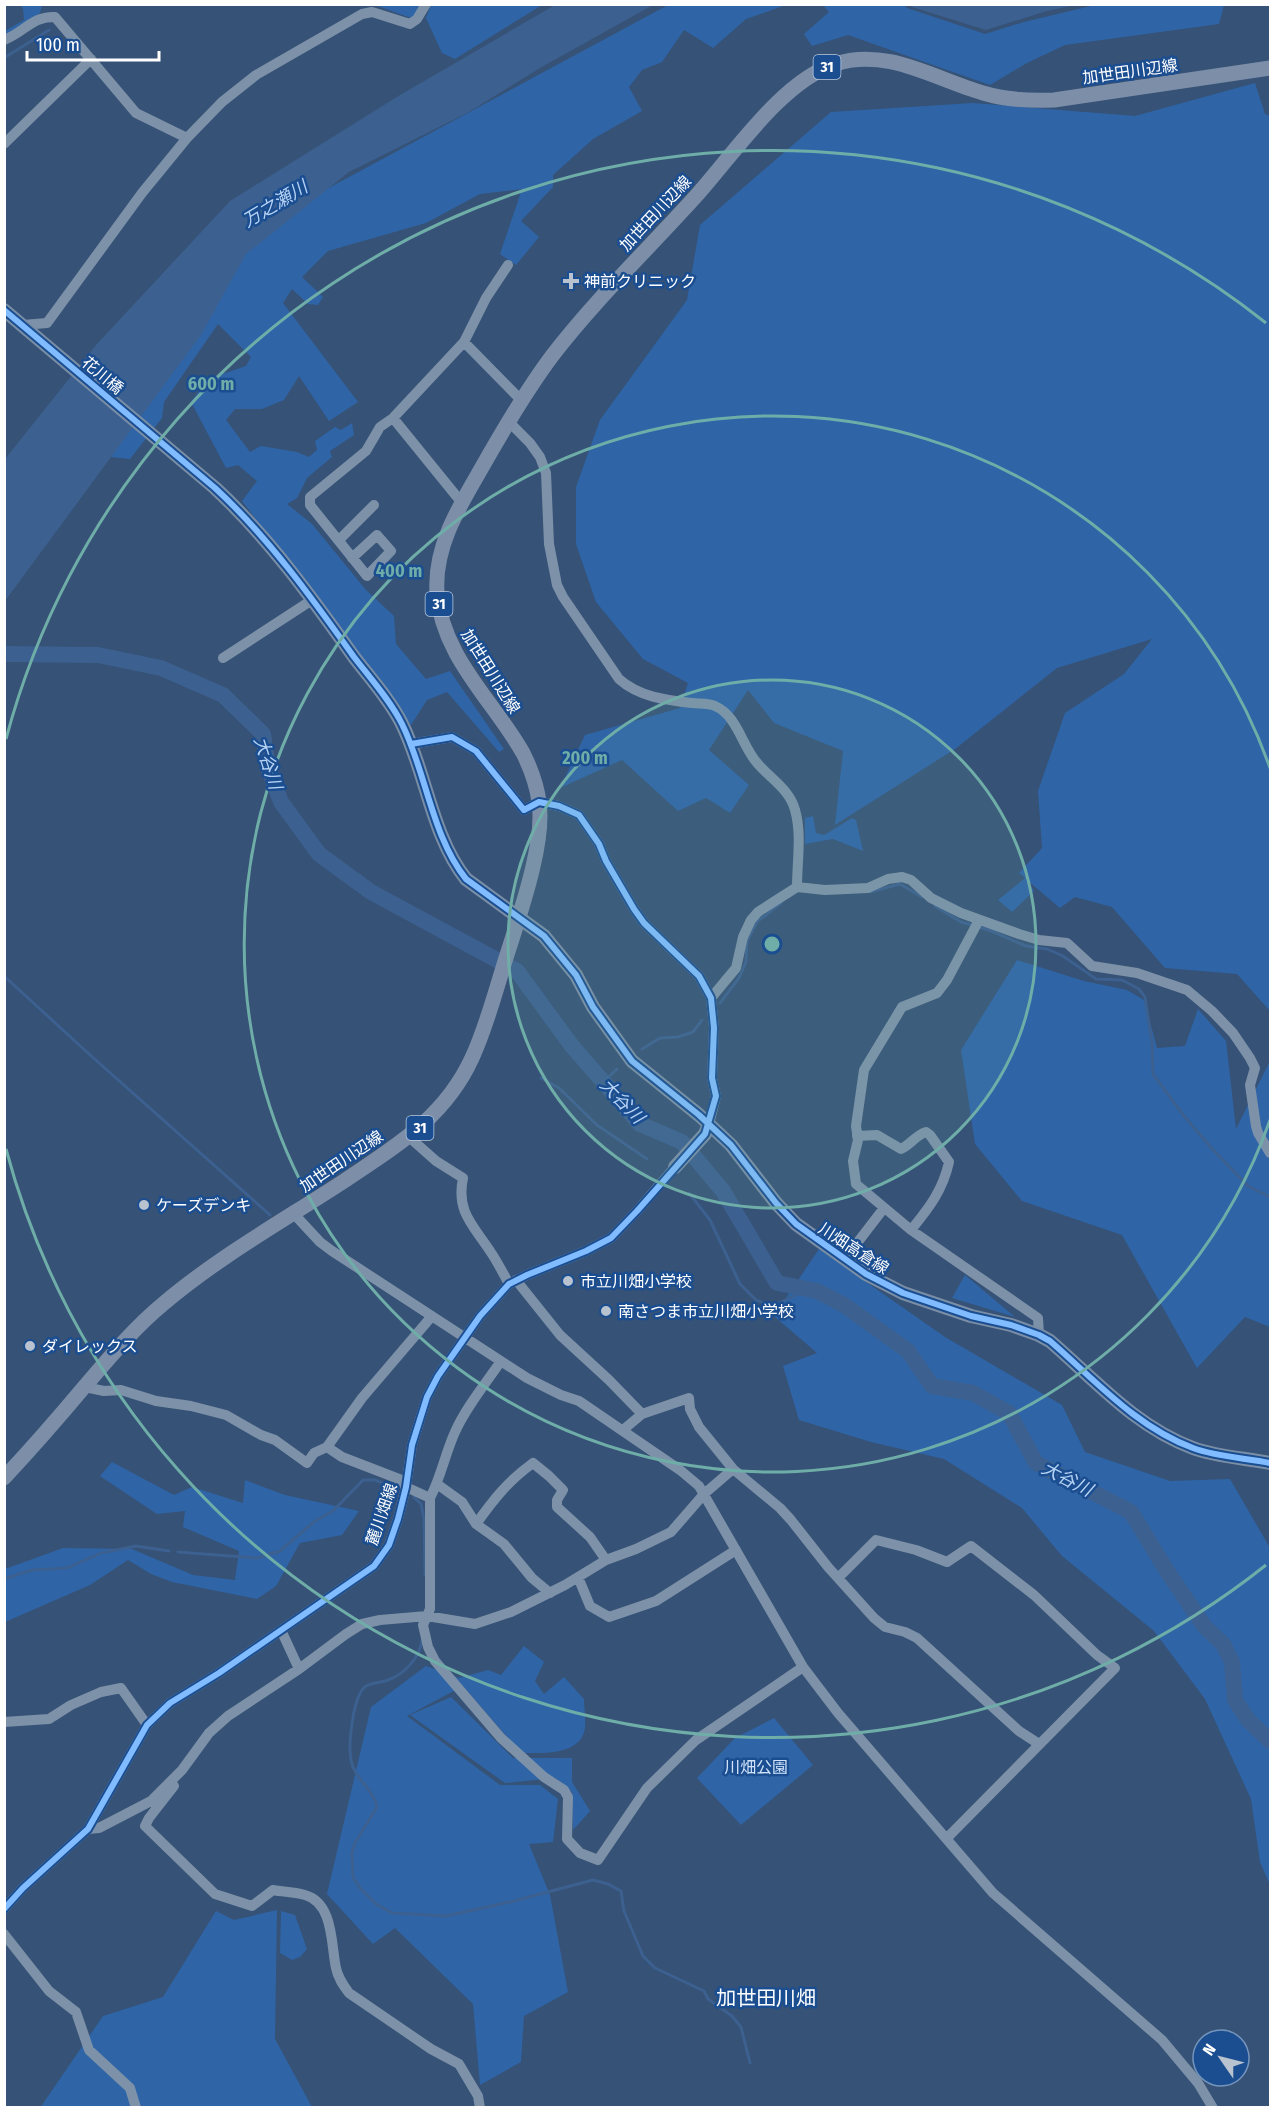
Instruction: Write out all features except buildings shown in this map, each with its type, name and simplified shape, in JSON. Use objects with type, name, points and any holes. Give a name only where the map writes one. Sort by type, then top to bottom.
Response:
[{"type":"main road","name":"加世田川辺線","points":[[4,1478],[137,1327],[157,1308],[212,1267],[410,1137],[443,1105],[472,1058],[517,921],[534,860],[539,802],[523,754],[464,667],[446,633],[437,594],[438,568],[445,538],[508,421],[551,357],[584,318],[767,115],[811,75],[831,65],[871,58],[890,60],[982,93],[1026,101],[1065,98],[1270,68]]},
{"type":"street","points":[[28,330],[47,323],[142,193],[187,138],[222,102],[256,75],[362,14],[372,12],[410,24],[417,19],[426,4]]},
{"type":"street","points":[[4,40],[13,37],[43,16],[55,16],[136,112],[187,138]]},
{"type":"street","points":[[4,144],[92,59]]},
{"type":"street","points":[[352,558],[310,504],[310,496],[366,451],[375,433],[393,418],[464,342],[486,298],[508,265]]},
{"type":"street","name":"花川橋","points":[[4,309],[231,503],[312,600]]},
{"type":"street","points":[[464,342],[521,400]]},
{"type":"street","points":[[393,418],[462,503]]},
{"type":"street","points":[[508,421],[530,443],[546,473],[549,544],[554,572],[563,597],[619,679],[629,688],[671,701],[713,705],[733,721],[756,762],[792,798],[800,828],[797,887]]},
{"type":"street","points":[[339,540],[374,505]]},
{"type":"street","points":[[223,658],[312,600]]},
{"type":"street","name":"川畑高倉線","points":[[312,600],[400,720],[456,867],[466,879],[517,921],[544,936],[563,958],[611,1035],[632,1061],[746,1163],[776,1203],[796,1224],[844,1260],[903,1293],[971,1316],[1011,1324],[1050,1341],[1147,1425],[1195,1449],[1267,1465]]},
{"type":"street","points":[[411,744],[452,737],[476,751],[524,810],[539,802],[559,806],[579,815],[599,844],[610,869],[634,909],[644,922],[699,976],[711,998],[714,1028],[712,1078],[717,1096],[707,1129]]},
{"type":"street","points":[[711,998],[736,968],[743,937],[751,920],[758,912],[797,887],[825,890],[868,888],[888,879],[902,877],[911,880],[931,898],[977,924],[1029,937],[1067,942],[1092,966],[1137,973],[1187,990],[1212,1011],[1233,1034],[1250,1058],[1255,1068],[1250,1085],[1256,1126],[1270,1153]]},
{"type":"street","points":[[977,924],[947,980],[937,993],[902,1007],[864,1070],[853,1161],[856,1185],[911,1230],[1038,1318],[1039,1335]]},
{"type":"street","name":"麓川畑線","points":[[4,1909],[22,1888],[88,1829],[147,1725],[170,1702],[219,1673],[374,1566],[389,1545],[406,1487],[412,1445],[427,1396],[465,1337],[495,1298],[513,1282],[611,1238],[707,1129]]},
{"type":"street","points":[[857,1136],[877,1135],[901,1149],[910,1144],[919,1134],[926,1132],[949,1162],[945,1179],[936,1198],[911,1230]]},
{"type":"street","points":[[410,1137],[435,1161],[463,1178],[460,1192],[462,1206],[469,1221],[513,1282],[560,1335],[642,1414]]},
{"type":"street","points":[[844,1260],[884,1208]]},
{"type":"street","points":[[294,1214],[320,1242],[332,1251],[527,1378],[579,1401],[699,1485],[803,1667],[837,1713],[993,1893],[1162,2040],[1186,2068],[1213,2108]]},
{"type":"street","points":[[85,1387],[104,1391],[121,1390],[156,1401],[226,1415],[261,1435],[275,1440],[307,1463],[314,1454],[327,1447],[362,1398],[432,1316]]},
{"type":"street","points":[[501,1360],[455,1431],[430,1498],[430,1609],[423,1625],[435,1662],[501,1738],[544,1777],[564,1790],[568,1797],[567,1839],[580,1853],[598,1860],[646,1788],[696,1740],[803,1667]]},
{"type":"street","points":[[623,1430],[642,1414],[689,1398],[690,1408],[699,1427],[733,1469],[780,1508],[799,1528],[828,1567],[879,1624],[916,1638],[1019,1731],[1039,1744]]},
{"type":"street","points":[[327,1447],[342,1457],[399,1479],[406,1487],[430,1498]]},
{"type":"street","points":[[476,1524],[496,1496],[513,1478],[533,1463],[563,1490],[557,1500],[557,1507],[590,1537],[606,1560]]},
{"type":"street","points":[[88,1829],[99,1828],[151,1801],[182,1770],[209,1733],[228,1716],[362,1624],[427,1616],[475,1624],[511,1612],[550,1593],[606,1560],[671,1532],[704,1494],[733,1469]]},
{"type":"street","points":[[437,1484],[462,1502],[476,1524],[504,1544],[532,1578],[550,1593]]},
{"type":"street","points":[[839,1577],[876,1540],[915,1550],[947,1562],[971,1545],[1034,1595],[1097,1655],[1115,1668],[947,1838]]},
{"type":"street","points":[[578,1576],[590,1606],[609,1617],[656,1601],[736,1550]]},
{"type":"street","points":[[281,1630],[299,1669]]},
{"type":"street","points":[[4,1722],[49,1719],[71,1705],[100,1692],[121,1688],[147,1725]]},
{"type":"street","points":[[182,1770],[174,1786],[145,1827],[215,1894],[252,1906],[273,1890],[307,1895],[317,1902],[326,1914],[332,1933],[336,1969],[340,1982],[349,1993],[431,2049],[459,2064],[478,2096],[480,2108]]},
{"type":"street","points":[[4,1934],[49,1991],[76,2012],[89,2050],[130,2088],[136,2108]]},
{"type":"green space","points":[[431,4],[542,5],[455,59],[442,53],[426,18]]},
{"type":"green space","points":[[20,5],[42,5],[40,13],[5,35],[5,31],[24,20],[23,8]]},
{"type":"green space","points":[[375,5],[421,5],[419,11],[411,18]]},
{"type":"green space","points":[[668,5],[786,5],[746,19],[713,48],[684,30],[662,62],[642,70],[629,87],[642,111],[593,139],[553,175],[553,187],[521,221],[539,237],[516,265],[500,254],[522,189],[480,194],[426,223],[328,251],[302,277],[323,297],[318,305],[308,304],[292,289],[283,303],[358,402],[329,421],[299,376],[284,400],[262,409],[235,409],[226,420],[250,452],[261,446],[297,452],[309,457],[317,450],[315,441],[335,427],[341,430],[352,423],[354,435],[330,451],[332,457],[307,478],[297,498],[287,504],[312,524],[366,590],[394,616],[396,644],[426,679],[450,671],[504,749],[499,752],[447,692],[427,700],[411,725],[242,501],[257,481],[238,465],[226,468],[191,402],[208,379],[246,366],[251,357],[218,324],[164,402],[162,418],[130,459],[92,455],[238,237]]},
{"type":"green space","points":[[823,5],[905,5],[907,8],[985,34],[1095,5],[1224,5],[1219,24],[1065,45],[1027,63],[990,85],[848,35],[812,46],[804,34],[829,12]]},
{"type":"green space","points":[[1255,83],[1265,114],[1270,116],[1270,1011],[1237,974],[1165,968],[1112,907],[1075,897],[1060,908],[1028,881],[1034,891],[1012,912],[998,900],[1025,878],[1019,873],[1042,848],[1038,791],[1065,713],[1124,674],[1152,639],[1057,668],[955,749],[835,825],[843,751],[774,723],[748,690],[709,750],[749,785],[730,813],[706,798],[678,811],[622,760],[560,788],[585,735],[680,708],[688,683],[643,659],[596,602],[576,544],[576,487],[600,420],[687,300],[700,225],[831,112],[973,103],[1135,116]]},
{"type":"green space","points":[[813,816],[816,833],[824,835],[852,818],[856,820],[863,851],[833,839],[805,844],[805,818]]},
{"type":"green space","points":[[1017,960],[1084,981],[1127,990],[1144,1000],[1157,1048],[1185,1046],[1198,1009],[1226,1041],[1236,1129],[1270,1061],[1270,1327],[1245,1317],[1197,1368],[1122,1235],[1022,1201],[975,1144],[961,1050]]},
{"type":"green space","points":[[819,1249],[945,1337],[1062,1405],[1085,1452],[1170,1481],[1230,1479],[1270,1548],[1270,1885],[1260,1862],[1251,1799],[1205,1699],[1154,1631],[1062,1556],[1022,1508],[944,1459],[871,1442],[799,1420],[783,1366],[817,1353],[774,1316]]},
{"type":"green space","points":[[965,1275],[1015,1317],[952,1298]]},
{"type":"green space","points":[[112,1462],[174,1495],[192,1487],[243,1503],[245,1480],[285,1495],[359,1511],[342,1535],[300,1543],[276,1586],[257,1599],[172,1582],[151,1574],[128,1560],[90,1585],[5,1622],[5,1569],[63,1548],[132,1549],[193,1575],[235,1580],[239,1551],[183,1527],[185,1511],[157,1514],[100,1476]]},
{"type":"green space","points":[[524,1646],[544,1662],[535,1681],[544,1694],[564,1677],[584,1699],[585,1728],[576,1744],[559,1751],[521,1753],[463,1686],[407,1716],[500,1785],[540,1785],[558,1799],[553,1842],[529,1844],[550,1895],[568,1992],[524,2016],[521,2062],[480,2085],[473,2004],[395,1928],[373,1944],[327,1894],[371,1707],[426,1666],[459,1678],[488,1670],[501,1675]]},
{"type":"green space","points":[[451,1697],[513,1758],[572,1758],[572,1782],[590,1811],[573,1830],[572,1792],[555,1778],[505,1783],[410,1715]]},
{"type":"green space","name":"川畑公園","points":[[774,1718],[813,1765],[741,1825],[697,1778],[735,1738]]},
{"type":"green space","points":[[277,1910],[275,2039],[312,2107],[40,2108],[103,2016],[163,1997],[216,1911],[234,1920]]},
{"type":"green space","points":[[281,1911],[295,1915],[307,1949],[300,1957],[292,1960],[280,1953]]},
{"type":"water","name":"万之瀬川","points":[[555,5],[653,5],[540,68],[469,112],[349,172],[246,254],[201,335],[5,601],[5,459],[96,345],[230,201],[400,95]]},
{"type":"water","points":[[910,5],[1075,5],[986,30]]},
{"type":"waterway","points":[[4,58],[49,30]]},
{"type":"waterway","name":"大谷川","points":[[4,654],[98,655],[161,668],[223,695],[263,734],[268,767],[281,802],[319,854],[371,892],[517,971],[572,1046],[640,1124],[682,1142],[723,1191],[777,1283],[817,1291],[844,1305],[908,1351],[932,1386],[973,1393],[1009,1413],[1036,1463],[1131,1512],[1204,1626],[1223,1644],[1232,1662],[1235,1700],[1248,1720],[1270,1741]]},
{"type":"waterway","points":[[870,892],[900,884],[922,897]]},
{"type":"waterway","points":[[720,1003],[739,978],[746,962],[747,941],[757,922],[781,903]]},
{"type":"waterway","points":[[935,906],[961,922],[989,930],[1026,946],[1047,949],[1063,956],[1096,979],[1122,980],[1139,989],[1145,997],[1152,1043],[1153,1074],[1184,1116],[1215,1152],[1248,1186],[1270,1197]]},
{"type":"waterway","points":[[4,976],[270,1215]]},
{"type":"waterway","points":[[642,1049],[660,1038],[678,1037],[693,1032],[702,1020]]},
{"type":"waterway","points":[[603,1082],[617,1069]]},
{"type":"waterway","points":[[541,1078],[559,1088],[597,1125],[647,1159]]},
{"type":"waterway","points":[[689,1193],[710,1220],[740,1284],[756,1300],[772,1306],[809,1289]]},
{"type":"waterway","points":[[178,1552],[257,1558],[280,1551],[315,1521],[333,1511],[363,1480],[375,1480],[389,1485]]},
{"type":"waterway","points":[[414,1497],[421,1504],[424,1519],[425,1575]]},
{"type":"waterway","points":[[4,1579],[32,1570],[67,1568],[101,1553],[136,1546],[169,1551]]},
{"type":"waterway","points":[[422,1640],[415,1659],[406,1669],[388,1680],[366,1686],[355,1709],[350,1743],[351,1760],[356,1773],[372,1795],[377,1807],[352,1852],[353,1877],[360,1888],[376,1904],[392,1913],[446,1916],[593,1880],[608,1884],[621,1891],[624,1911],[643,1956],[655,1968],[704,1991],[708,1999],[732,2016],[741,2027],[750,2063]]},
{"type":"cycle path","points":[[4,310],[215,488],[271,547],[397,715],[410,743],[445,844],[466,879],[544,936],[576,975],[593,1007],[632,1061],[699,1115],[731,1145],[776,1203],[796,1224],[866,1274],[903,1293],[971,1316],[1011,1325],[1050,1341],[1117,1401],[1172,1439],[1212,1453],[1270,1463]]},
{"type":"cycle path","points":[[4,1909],[23,1888],[88,1829],[147,1725],[170,1703],[219,1673],[374,1566],[389,1545],[398,1519],[406,1487],[412,1445],[427,1397],[438,1376],[480,1316],[509,1284],[611,1238],[705,1134],[716,1096],[712,1078],[714,1028],[711,998],[699,976],[644,923],[606,861],[599,844],[579,815],[559,806],[539,802],[524,810],[476,751],[452,737],[411,744]]},
{"type":"place","name":"神前クリニック","points":[[571,281]]},
{"type":"place","name":"ケーズデンキ","points":[[144,1205]]},
{"type":"place","name":"市立川畑小学校","points":[[568,1281]]},
{"type":"place","name":"南さつま市立川畑小学校","points":[[606,1311]]},
{"type":"place","name":"ダイレックス","points":[[30,1346]]},
{"type":"district","name":"加世田川畑","points":[[766,1998]]}]
